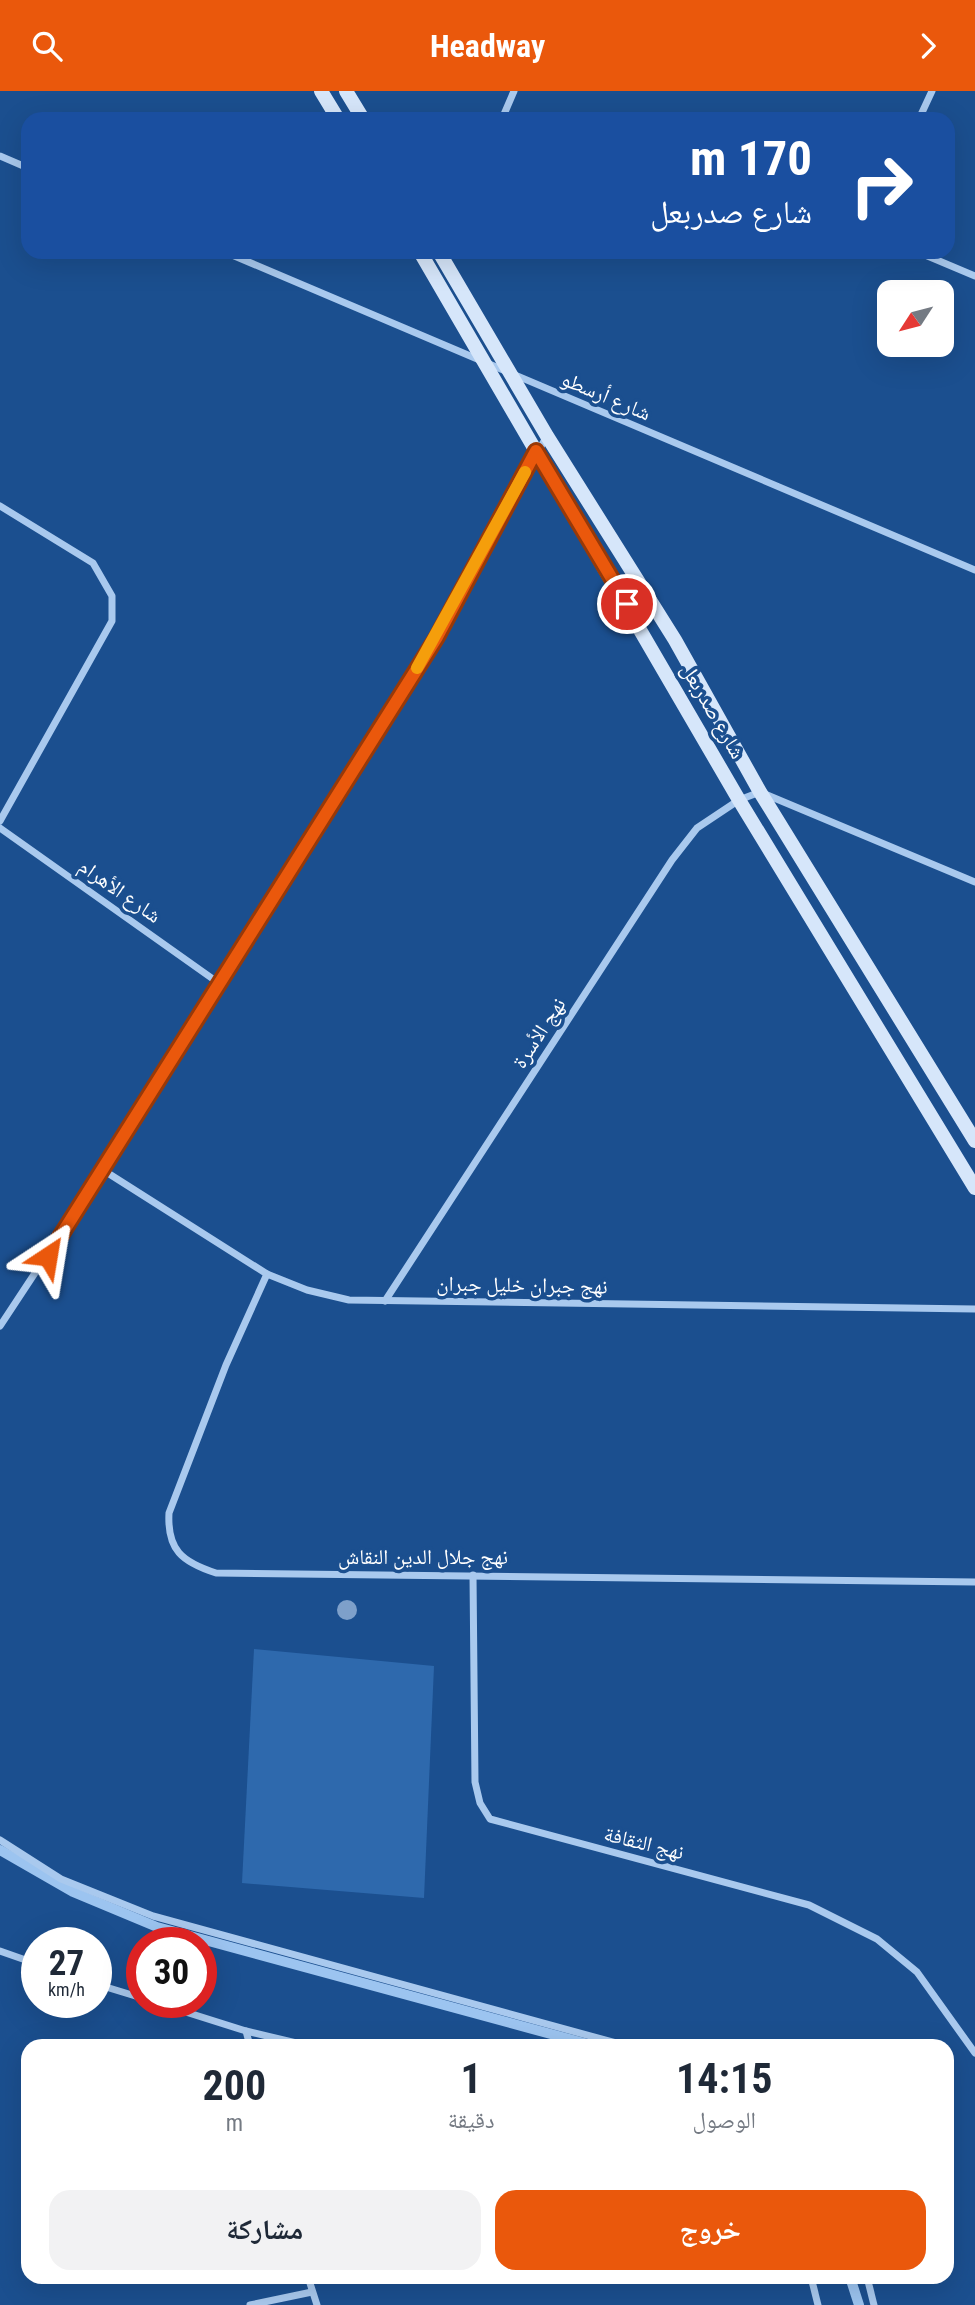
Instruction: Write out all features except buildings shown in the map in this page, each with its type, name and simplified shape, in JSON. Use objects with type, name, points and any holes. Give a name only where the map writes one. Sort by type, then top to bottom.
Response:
[{"type":"street","points":[[321,91],[334,112]]},
{"type":"street","points":[[346,91],[359,112]]},
{"type":"street","points":[[505,112],[514,91]]},
{"type":"street","points":[[922,112],[932,91]]},
{"type":"street","points":[[0,156],[21,165]]},
{"type":"street","name":"شارع أرسطو","points":[[241,259],[975,570]]},
{"type":"street","name":"شارع صدربعل","points":[[424,259],[739,800],[975,1188]]},
{"type":"street","points":[[432,271],[437,259]]},
{"type":"street","name":"شارع صدربعل","points":[[444,259],[547,436],[675,640],[760,792],[975,1141]]},
{"type":"street","points":[[935,259],[975,276]]},
{"type":"street","points":[[0,1327],[103,1170],[437,637],[536,451],[547,436]]},
{"type":"street","points":[[0,506],[93,563],[112,596],[112,621],[0,821]]},
{"type":"street","points":[[760,792],[975,882]]},
{"type":"street","name":"نهج الأسرة","points":[[385,1301],[672,860],[697,828],[739,800],[760,792]]},
{"type":"street","name":"شارع الأهرام","points":[[0,828],[220,984]]},
{"type":"street","name":"نهج جبران خليل جبران","points":[[103,1170],[267,1274],[307,1290],[349,1300],[975,1309]]},
{"type":"street","name":"نهج جلال الدين النقاش","points":[[267,1274],[226,1365],[169,1513],[168,1532],[176,1551],[194,1566],[216,1573],[975,1581]]},
{"type":"street","name":"نهج الثقافة","points":[[473,1575],[475,1782],[480,1803],[490,1819],[808,1905],[877,1939],[917,1972],[975,2053]]},
{"type":"street","points":[[0,1840],[61,1879],[153,1916],[601,2039]]},
{"type":"street","points":[[0,1951],[21,1958]]},
{"type":"street","points":[[205,2018],[280,2039]]},
{"type":"street","points":[[246,2031],[248,2039]]},
{"type":"street","points":[[310,2284],[317,2305]]},
{"type":"street","points":[[813,2284],[818,2305]]},
{"type":"street","points":[[869,2284],[874,2305]]},
{"type":"street","points":[[250,2305],[312,2292]]},
{"type":"shaded area","points":[[254,1649],[434,1666],[424,1898],[242,1883]]},
{"type":"waterway","points":[[0,1850],[73,1892],[157,1927],[569,2039]]},
{"type":"waterway","points":[[852,2284],[859,2305]]},
{"type":"slow traffic","points":[[417,668],[437,637],[525,472]]},
{"type":"route","points":[[48,1256],[437,637],[536,451],[627,604]]}]
